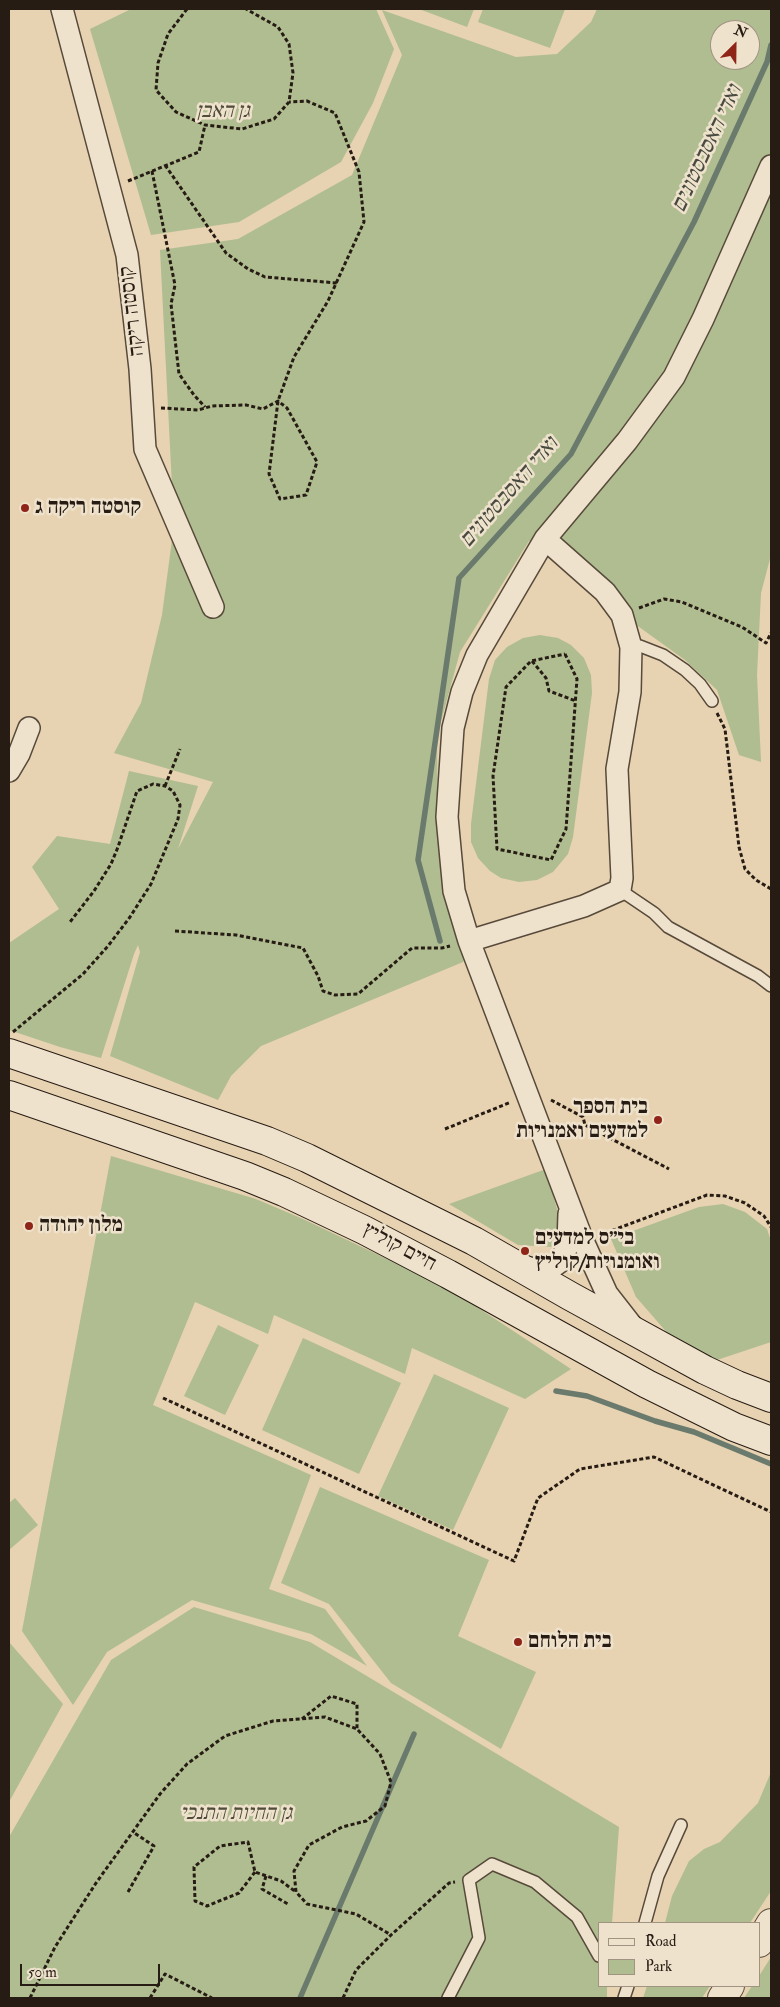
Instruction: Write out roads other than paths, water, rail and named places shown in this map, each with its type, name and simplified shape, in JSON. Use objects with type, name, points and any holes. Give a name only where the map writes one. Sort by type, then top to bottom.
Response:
[{"type":"main road","name":"חיים קוליץ","points":[[9,1053],[275,1144],[401,1203],[474,1240],[513,1264],[705,1370],[771,1398]]},
{"type":"main road","name":"חיים קוליץ","points":[[9,1094],[220,1167],[284,1192],[343,1219],[448,1274],[655,1389],[734,1427],[771,1441]]},
{"type":"main road","points":[[760,1941],[771,1923]]},
{"type":"main road","points":[[722,1998],[729,1987]]},
{"type":"street","name":"קוסטה ריקה","points":[[62,9],[127,255],[134,304],[145,449],[213,607]]},
{"type":"street","points":[[640,1334],[627,1321],[607,1294],[583,1241],[469,940],[454,891],[447,817],[453,728],[462,692],[477,655],[545,539],[626,441],[674,377],[707,310],[771,166]]},
{"type":"street","points":[[469,940],[584,906],[620,890],[622,878],[617,769],[630,692],[631,647],[622,615],[605,592],[545,539]]},
{"type":"street","points":[[9,771],[19,754],[29,728]]},
{"type":"street","points":[[513,1264],[535,1269],[554,1266],[561,1261],[565,1256],[569,1237],[569,1204]]},
{"type":"lane","points":[[631,647],[640,646],[671,660],[700,684],[712,701]]},
{"type":"lane","points":[[620,890],[654,913],[668,927],[758,976],[771,986]]},
{"type":"lane","points":[[644,1922],[658,1876],[681,1825]]},
{"type":"lane","points":[[448,1998],[479,1938],[469,1880],[492,1864],[535,1882],[577,1917],[598,1954]]},
{"type":"waterway","name":"ואדי האסבסטונים","points":[[440,941],[418,860],[459,578],[571,454],[694,222],[767,62],[771,45]]},
{"type":"waterway","points":[[556,1391],[587,1396],[655,1421],[694,1432],[771,1464]]},
{"type":"waterway","points":[[300,1998],[414,1734]]},
{"type":"place","name":"קוסטה ריקה ג","points":[[25,508]]},
{"type":"place","name":"בית הספר למדעים ואמנויות","points":[[658,1120]]},
{"type":"place","name":"מלון יהודה","points":[[29,1226]]},
{"type":"place","name":"בי״ס למדעים ואומנויות/קוליץ","points":[[525,1251]]},
{"type":"place","name":"בית הלוחם","points":[[518,1642]]},
{"type":"park label","name":"גן האבן","points":[[223,112]]},
{"type":"park label","name":"גן החיות התנכי","points":[[236,1814]]}]
